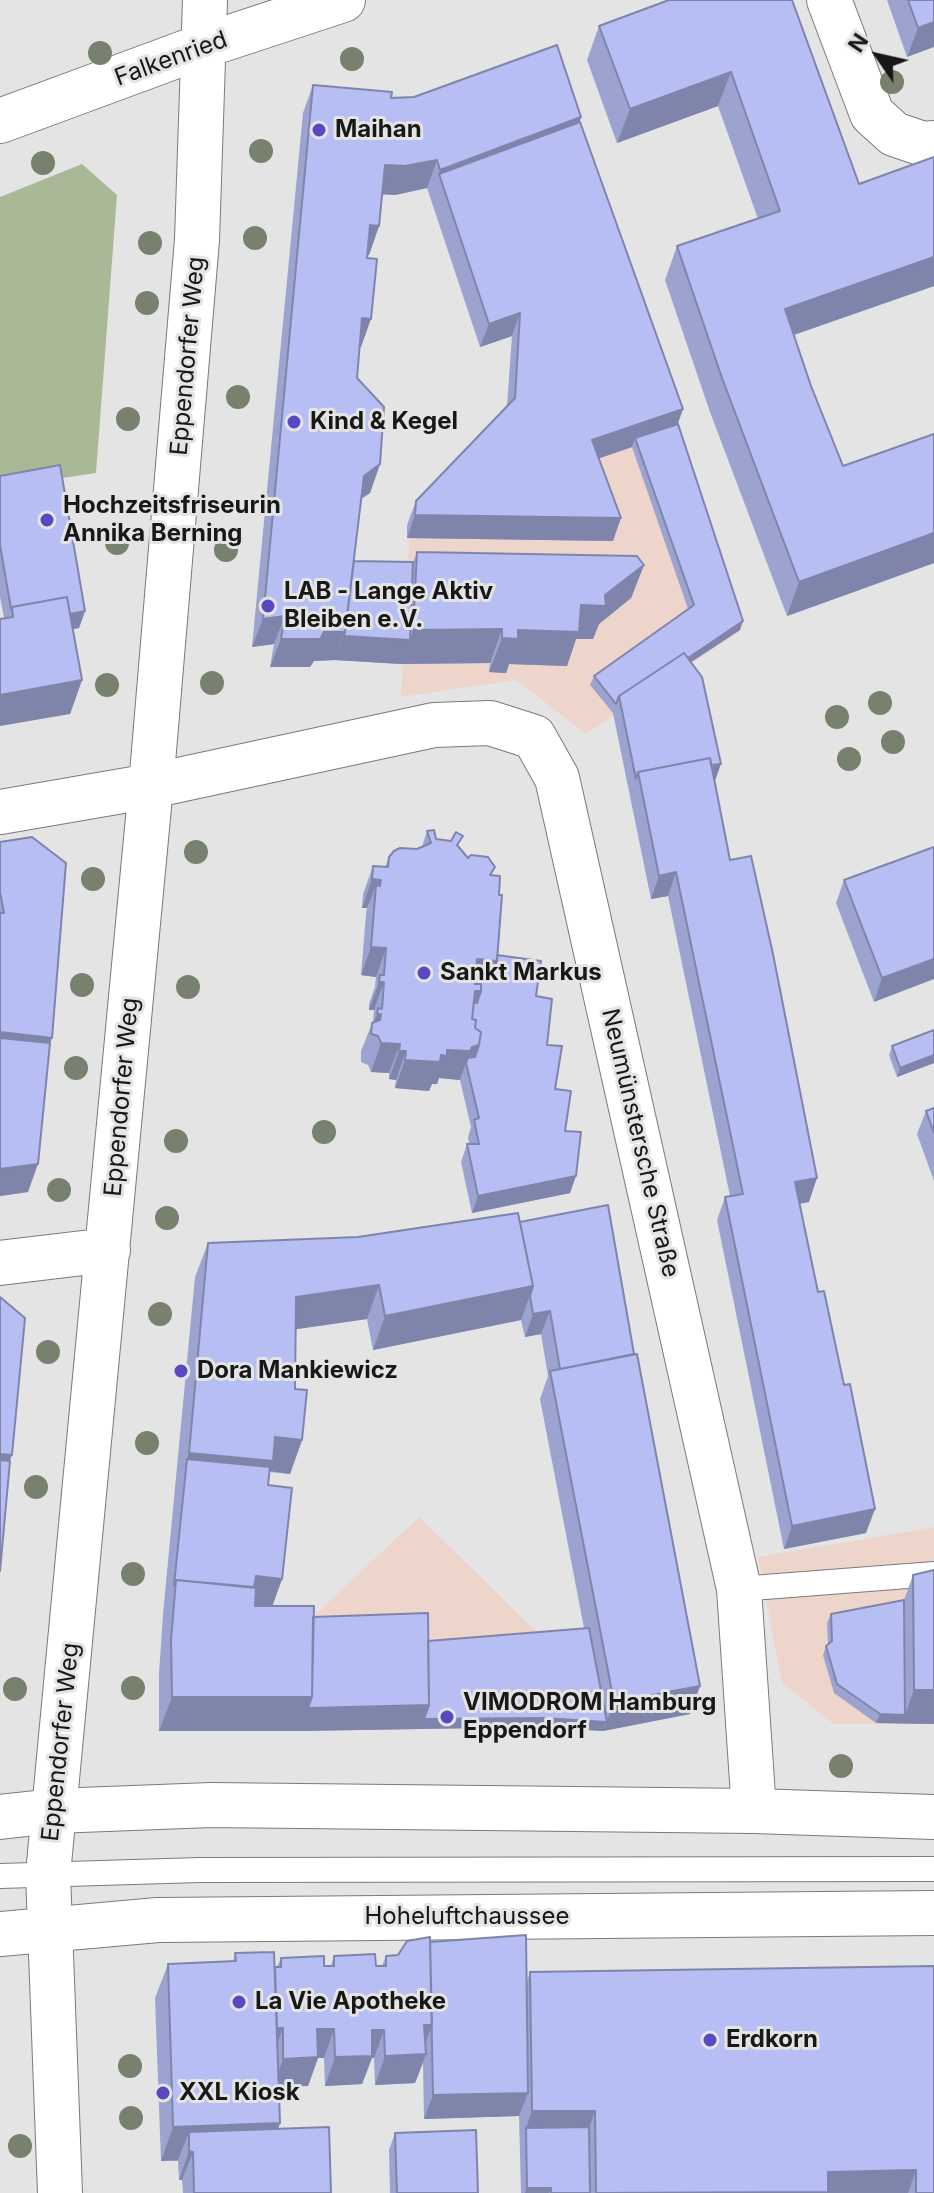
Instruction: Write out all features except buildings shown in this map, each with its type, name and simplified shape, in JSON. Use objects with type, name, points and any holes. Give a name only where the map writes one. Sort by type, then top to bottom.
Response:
[{"type":"street","name":"Eppendorfer Weg","points":[[60,2193],[48,1874],[151,786],[197,240],[205,0]]},
{"type":"street","name":"Falkenried","points":[[0,121],[203,46],[343,0]]},
{"type":"street","points":[[829,0],[872,114],[894,134],[923,144],[934,143]]},
{"type":"street","name":"Neumünstersche Straße","points":[[0,812],[151,786],[434,725],[490,723],[534,737],[557,778],[739,1589],[754,1811]]},
{"type":"street","points":[[0,1263],[108,1250]]},
{"type":"street","points":[[0,1817],[54,1811],[211,1805],[754,1811],[934,1817]]},
{"type":"street","name":"Hoheluftchaussee","points":[[0,1934],[158,1920],[934,1913]]},
{"type":"lane","points":[[739,1589],[934,1574]]},
{"type":"lane","points":[[0,1876],[200,1870],[934,1869]]},
{"type":"shaded area","points":[[625,299],[739,632],[586,734],[516,680],[401,697],[410,527],[506,417],[513,335]]},
{"type":"shaded area","points":[[419,1517],[538,1633],[540,1730],[298,1724],[303,1626]]},
{"type":"shaded area","points":[[934,1527],[934,1724],[834,1724],[782,1683],[758,1557]]},
{"type":"green space","points":[[82,164],[117,195],[96,473],[0,487],[0,197]]},
{"type":"place","name":"Maihan","points":[[319,130]]},
{"type":"place","name":"Kind & Kegel","points":[[294,422]]},
{"type":"place","name":"Hochzeitsfriseurin Annika Berning","points":[[47,520]]},
{"type":"place","name":"LAB - Lange Aktiv Bleiben e.V.","points":[[268,606]]},
{"type":"place","name":"Sankt Markus","points":[[424,973]]},
{"type":"place","name":"Dora Mankiewicz","points":[[181,1371]]},
{"type":"place","name":"VIMODROM Hamburg Eppendorf","points":[[447,1717]]},
{"type":"place","name":"La Vie Apotheke","points":[[239,2002]]},
{"type":"place","name":"Erdkorn","points":[[710,2040]]},
{"type":"place","name":"XXL Kiosk","points":[[163,2093]]}]
